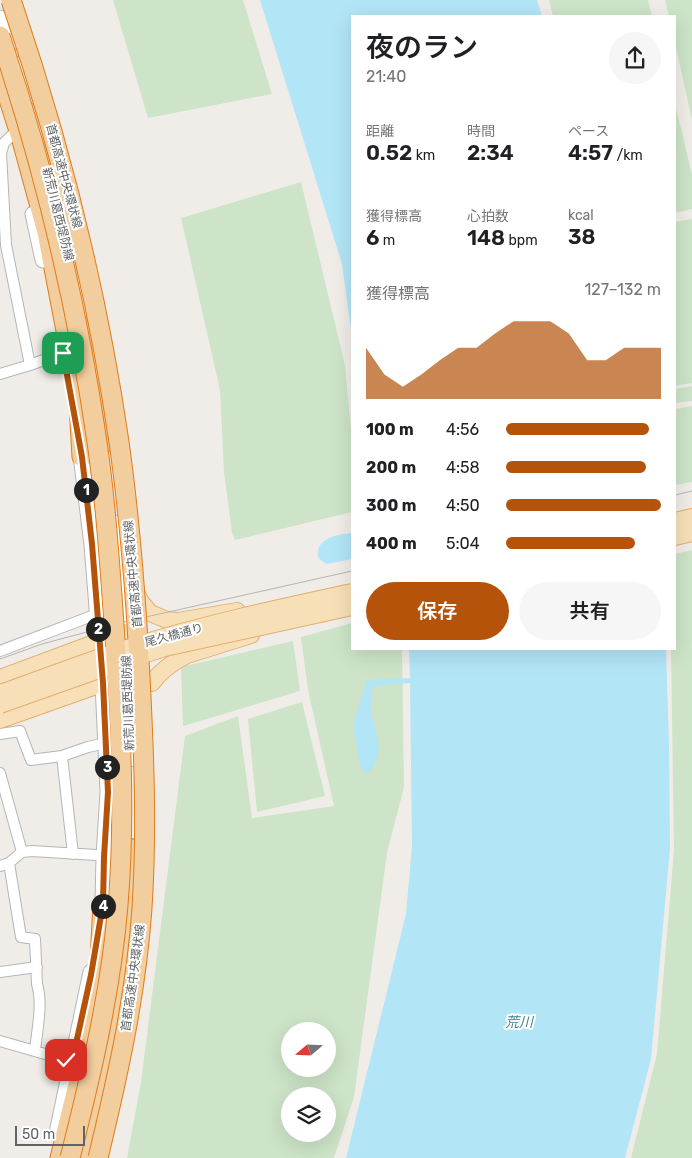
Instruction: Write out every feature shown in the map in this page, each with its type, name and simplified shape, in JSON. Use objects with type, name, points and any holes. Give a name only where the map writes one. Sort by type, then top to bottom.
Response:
[{"type":"highway","name":"首都高速中央環状線","points":[[10,0],[52,128],[76,217],[89,276],[119,442],[126,493],[136,605],[144,784],[145,842],[142,908],[128,1026],[98,1158]]},
{"type":"highway","points":[[0,1],[42,131],[106,392]]},
{"type":"highway","name":"首都高速中央環状線","points":[[0,36],[44,182],[76,318],[97,443],[114,617],[122,792],[122,842],[118,906],[112,964],[102,1021],[70,1158]]},
{"type":"highway","points":[[0,75],[21,137],[47,232],[74,371],[79,405],[82,457]]},
{"type":"highway","points":[[90,332],[106,442]]},
{"type":"highway","points":[[129,848],[131,901]]},
{"type":"highway","points":[[88,1158],[115,1023],[131,901],[139,866]]},
{"type":"highway","points":[[60,1158],[91,1032],[99,977],[103,904]]},
{"type":"main road","name":"新荒川葛西堤防線","points":[[0,18],[37,132],[63,229],[85,328],[106,442],[123,599],[130,771],[129,848],[118,963],[109,1022],[98,1079],[79,1158]]},
{"type":"main road","points":[[15,64],[29,82],[37,100],[72,227],[106,392],[126,559],[132,585],[141,602],[150,613],[168,620],[178,621],[238,610],[285,614]]},
{"type":"main road","name":"新荒川葛西堤防線","points":[[0,97],[37,231],[63,353],[82,457],[92,544],[106,743],[108,792],[103,904],[91,975],[52,1158]]},
{"type":"main road","points":[[676,521],[692,517]]},
{"type":"main road","points":[[676,537],[692,533]]},
{"type":"main road","name":"尾久橋通り","points":[[0,705],[165,648],[285,614],[351,592]]},
{"type":"main road","name":"尾久橋通り","points":[[0,693],[128,648],[190,630],[285,614],[351,607]]},
{"type":"main road","points":[[88,1158],[93,1150],[110,1083],[131,965],[139,866],[144,703],[147,690],[158,674],[166,667],[187,655],[256,634],[285,614]]},
{"type":"main road","points":[[0,678],[124,632]]},
{"type":"main road","points":[[0,720],[127,675]]},
{"type":"street","points":[[0,68],[15,64]]},
{"type":"street","points":[[12,135],[4,143],[1,153],[6,245],[30,365]]},
{"type":"street","points":[[0,374],[63,353]]},
{"type":"street","points":[[0,651],[97,614]]},
{"type":"street","points":[[0,734],[20,731],[32,760],[62,756],[88,746],[106,743]]},
{"type":"street","points":[[62,756],[73,854]]},
{"type":"street","points":[[0,773],[22,852]]},
{"type":"street","points":[[35,1051],[39,1018],[39,990],[37,984],[35,940],[21,937],[4,865],[22,852],[32,851],[104,857]]},
{"type":"street","points":[[0,972],[37,967]]},
{"type":"street","points":[[0,1040],[72,1062]]},
{"type":"green space","points":[[113,0],[243,0],[272,94],[148,118]]},
{"type":"green space","points":[[549,0],[648,0],[652,15],[553,15]]},
{"type":"green space","points":[[665,0],[692,0],[692,120],[676,48],[676,15],[669,15]]},
{"type":"green space","points":[[676,108],[692,174],[692,209],[676,213]]},
{"type":"green space","points":[[301,182],[345,365],[351,429],[351,512],[235,540],[232,533],[224,472],[220,390],[181,218]]},
{"type":"green space","points":[[692,219],[692,383],[676,386],[676,222]]},
{"type":"green space","points":[[692,386],[692,401],[676,403],[676,389]]},
{"type":"green space","points":[[692,406],[692,482],[676,485],[676,409]]},
{"type":"green space","points":[[692,550],[692,1158],[631,1158],[657,1054],[674,850],[671,650],[676,650],[676,554]]},
{"type":"green space","points":[[351,623],[351,650],[402,650],[404,787],[387,853],[354,1097],[334,1158],[127,1158],[141,1082],[185,736],[238,716],[252,818],[334,806],[308,690],[301,637]]},
{"type":"green space","points":[[293,641],[300,691],[183,726],[181,667]]},
{"type":"green space","points":[[302,702],[325,796],[257,812],[248,719]]},
{"type":"water","points":[[260,0],[537,0],[542,15],[351,15],[351,330],[342,264]]},
{"type":"water","points":[[351,533],[351,559],[327,564],[320,560],[318,552],[322,543],[331,537]]},
{"type":"water","name":"荒川","points":[[409,650],[666,650],[670,849],[651,1059],[625,1158],[346,1158],[406,914],[412,846],[410,683],[376,686],[373,688],[371,708],[379,751],[373,766],[367,774],[360,767],[353,725],[366,682],[410,678]]},
{"type":"tram line","points":[[676,495],[692,491]]},
{"type":"tram line","points":[[0,659],[42,644],[128,621],[351,571]]},
{"type":"route","points":[[63,353],[82,457],[92,544],[103,683],[108,792],[103,904],[91,975],[72,1062],[66,1060]]}]
